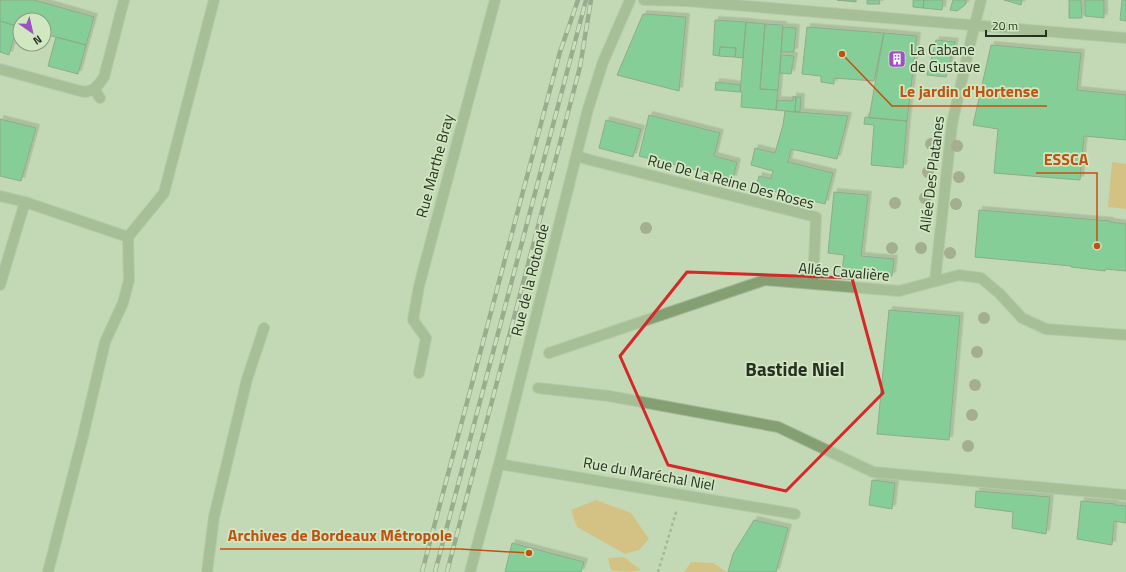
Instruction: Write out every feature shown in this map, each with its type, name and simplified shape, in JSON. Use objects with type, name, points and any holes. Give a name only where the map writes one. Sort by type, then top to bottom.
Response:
[{"type":"street","points":[[0,69],[80,91],[86,92],[94,88],[100,84],[104,77],[124,0]]},
{"type":"street","points":[[48,572],[83,436],[104,342],[123,303],[129,280],[128,237],[164,193],[214,0]]},
{"type":"street","name":"Rue Marthe Bray","points":[[419,373],[426,338],[413,320],[419,286],[495,0]]},
{"type":"street","name":"Rue de la Rotonde","points":[[470,572],[499,464],[588,109],[603,62],[630,0]]},
{"type":"street","points":[[644,0],[686,1],[1126,38]]},
{"type":"street","name":"Allée Des Platanes","points":[[936,281],[952,124],[981,0]]},
{"type":"street","points":[[94,88],[100,98]]},
{"type":"street","name":"Rue De La Reine Des Roses","points":[[577,156],[816,217],[813,284]]},
{"type":"street","points":[[0,196],[25,202],[128,237]]},
{"type":"street","points":[[0,285],[25,202]]},
{"type":"street","name":"Allée Cavalière","points":[[549,353],[765,280],[899,291],[959,275],[981,278],[1000,294],[1022,318],[1046,329],[1126,334]]},
{"type":"street","points":[[207,572],[214,517],[247,379],[264,328]]},
{"type":"street","points":[[538,388],[609,396],[778,427],[873,472],[1126,495]]},
{"type":"street","name":"Rue du Maréchal Niel","points":[[499,464],[795,514]]},
{"type":"path","points":[[658,572],[680,495]]},
{"type":"highlighted area","points":[[687,272],[852,278],[883,393],[786,491],[668,465],[620,356]]},
{"type":"shaded area","points":[[1112,162],[1126,164],[1126,209],[1108,207]]},
{"type":"shaded area","points":[[596,500],[631,513],[649,539],[639,550],[625,554],[577,527],[571,510]]},
{"type":"shaded area","points":[[624,557],[641,570],[626,572],[611,570],[608,558]]},
{"type":"shaded area","points":[[691,562],[713,563],[727,572],[684,572]]},
{"type":"building","points":[[0,0],[34,0],[94,17],[86,45],[52,36],[52,12],[12,12],[12,25],[0,21]]},
{"type":"building","points":[[837,0],[856,0],[856,2]]},
{"type":"building","points":[[867,0],[879,0],[880,4],[867,4]]},
{"type":"building","points":[[913,0],[924,0],[923,8],[913,7]]},
{"type":"building","points":[[924,0],[943,0],[942,10],[923,8]]},
{"type":"building","points":[[953,0],[966,0],[965,5],[957,11],[950,10]]},
{"type":"building","points":[[1004,0],[1022,0],[1021,5]]},
{"type":"building","points":[[1069,0],[1081,0],[1082,18],[1069,18]]},
{"type":"building","points":[[1085,0],[1104,0],[1104,18],[1085,16]]},
{"type":"building","points":[[1122,0],[1126,0],[1126,21],[1120,20]]},
{"type":"building","points":[[643,14],[686,17],[679,91],[617,75]]},
{"type":"building","points":[[715,20],[746,22],[743,58],[735,57],[736,48],[720,47],[719,56],[713,55]]},
{"type":"building","points":[[0,21],[12,25],[12,44],[9,55],[0,52]]},
{"type":"building","points":[[746,22],[765,24],[760,89],[778,90],[776,110],[741,107],[742,92],[740,92]]},
{"type":"building","points":[[765,24],[783,25],[778,90],[760,89]]},
{"type":"building","points":[[783,27],[796,28],[794,52],[781,52]]},
{"type":"building","points":[[807,27],[884,33],[874,81],[834,78],[834,84],[821,82],[821,76],[802,74]]},
{"type":"building","name":"La Cabane de Gustave","points":[[884,33],[917,36],[907,121],[869,118]]},
{"type":"building","points":[[56,37],[86,45],[78,74],[48,66]]},
{"type":"building","points":[[936,40],[955,42],[946,77],[927,75]]},
{"type":"building","points":[[991,45],[1081,53],[1077,90],[1126,95],[1126,140],[1084,136],[1080,180],[994,173],[998,129],[973,125]]},
{"type":"building","points":[[720,47],[736,48],[735,57],[719,56]]},
{"type":"building","points":[[781,55],[794,56],[791,74],[780,73]]},
{"type":"building","points":[[716,82],[741,85],[740,92],[715,90]]},
{"type":"building","points":[[793,96],[796,97],[795,112],[776,110],[777,100],[793,101]]},
{"type":"building","points":[[796,97],[801,97],[800,112],[795,112]]},
{"type":"building","points":[[785,111],[848,116],[837,159],[791,149],[788,162],[833,173],[825,204],[756,187],[759,176],[771,179],[773,171],[751,165],[755,148],[775,153],[783,125]]},
{"type":"building","points":[[649,115],[720,133],[714,156],[737,162],[733,179],[639,156]]},
{"type":"building","points":[[865,117],[907,121],[903,168],[871,165],[874,125],[864,124]]},
{"type":"building","points":[[0,119],[36,128],[21,181],[0,176]]},
{"type":"building","points":[[606,120],[641,129],[633,157],[599,148]]},
{"type":"building","points":[[834,192],[868,195],[861,256],[894,259],[892,276],[842,271],[844,255],[828,253]]},
{"type":"building","points":[[979,210],[1110,221],[1126,224],[1126,271],[1105,269],[1105,271],[1071,266],[975,257]]},
{"type":"building","points":[[889,310],[960,316],[949,440],[877,434]]},
{"type":"building","points":[[872,480],[895,483],[892,509],[869,505]]},
{"type":"building","points":[[976,491],[1050,497],[1046,534],[1012,528],[1013,512],[975,507]]},
{"type":"building","points":[[1081,501],[1126,506],[1126,523],[1114,521],[1112,545],[1077,539]]},
{"type":"building","points":[[754,520],[788,528],[776,572],[728,572],[733,554]]},
{"type":"building","points":[[512,543],[584,562],[581,572],[505,572]]},
{"type":"railway","points":[[422,572],[560,52],[578,0]]},
{"type":"railway","points":[[435,572],[586,0]]},
{"type":"railway","points":[[447,572],[580,67],[591,0]]},
{"type":"place","name":"Le jardin d'Hortense","points":[[842,54]]},
{"type":"place","name":"La Cabane de Gustave","points":[[897,59]]},
{"type":"place","name":"ESSCA","points":[[1097,246]]},
{"type":"place","name":"Archives de Bordeaux Métropole","points":[[529,553]]},
{"type":"district","name":"Bastide Niel","points":[[795,369]]}]
